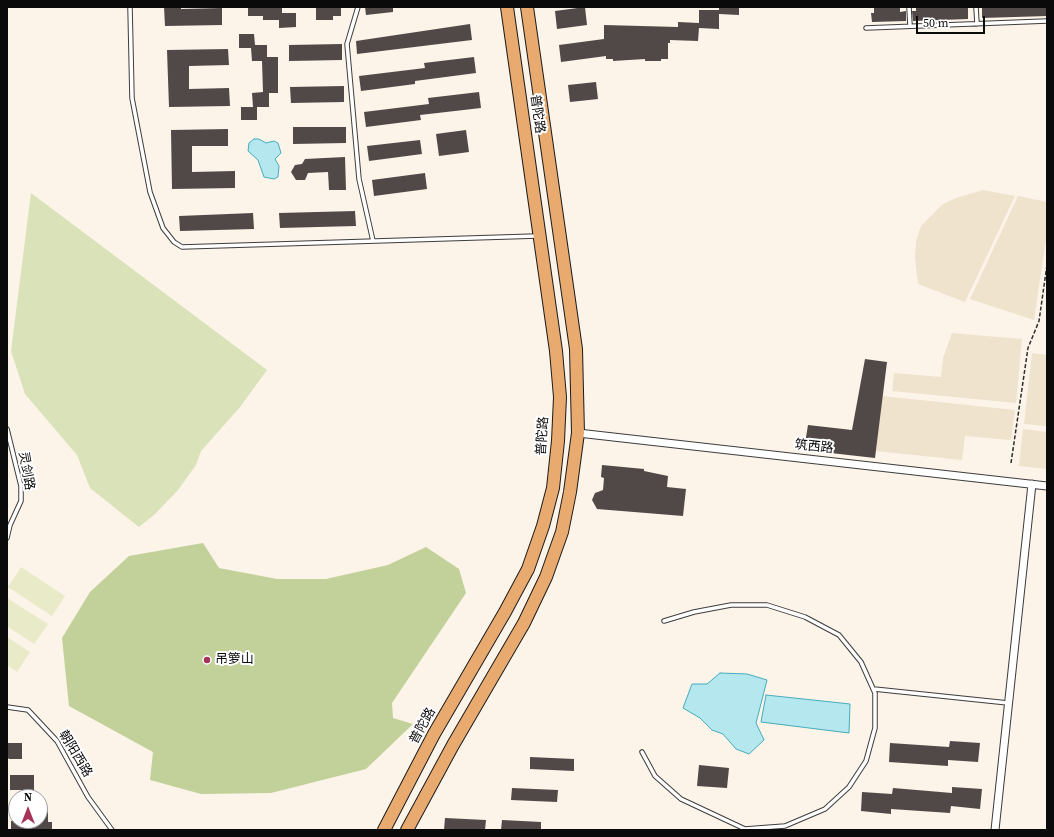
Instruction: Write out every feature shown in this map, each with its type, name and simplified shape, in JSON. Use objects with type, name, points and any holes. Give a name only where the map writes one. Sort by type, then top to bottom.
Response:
[{"type":"main road","name":"普陀路","points":[[384,830],[437,728],[505,612],[528,569],[543,526],[554,480],[560,397],[556,351],[507,7]]},
{"type":"main road","name":"普陀路","points":[[407,830],[453,745],[524,623],[546,577],[562,532],[568,505],[578,433],[576,349],[527,7]]},
{"type":"street","name":"筑西路","points":[[578,433],[1047,486]]},
{"type":"street","points":[[995,830],[1032,484]]},
{"type":"lane","points":[[130,7],[132,98],[138,136],[156,212],[163,228],[174,242],[182,247],[540,236]]},
{"type":"lane","points":[[358,7],[347,44],[360,180],[373,241]]},
{"type":"lane","points":[[910,7],[910,26]]},
{"type":"lane","points":[[976,7],[977,24]]},
{"type":"lane","points":[[866,28],[1047,21]]},
{"type":"lane","name":"灵剑路","points":[[7,429],[21,486],[21,501],[10,524],[7,538]]},
{"type":"lane","points":[[642,752],[655,776],[681,799],[745,830],[785,826],[825,809],[849,786],[866,761],[875,728],[875,693],[861,662],[838,635],[805,618],[767,605],[731,605],[694,612],[664,621]]},
{"type":"lane","points":[[874,689],[1008,703]]},
{"type":"lane","name":"朝阳西路","points":[[7,707],[28,710],[57,741],[88,797],[112,830]]},
{"type":"path","points":[[1011,463],[1028,348],[1039,321],[1047,265]]},
{"type":"shaded area","points":[[983,190],[1015,196],[965,302],[918,284],[915,257],[916,241],[921,226],[943,204],[956,198]]},
{"type":"shaded area","points":[[1018,196],[1047,202],[1047,233],[1034,320],[970,299]]},
{"type":"shaded area","points":[[952,333],[1022,339],[1016,403],[892,391],[894,373],[941,377],[943,358]]},
{"type":"shaded area","points":[[1032,353],[1047,355],[1047,426],[1024,424]]},
{"type":"shaded area","points":[[882,396],[1015,410],[1011,440],[965,436],[962,460],[876,451]]},
{"type":"shaded area","points":[[1023,429],[1047,432],[1047,469],[1019,466]]},
{"type":"green space","points":[[31,193],[267,370],[240,407],[201,451],[196,465],[178,490],[155,514],[139,527],[90,488],[77,455],[25,394],[11,351]]},
{"type":"green space","points":[[203,543],[219,568],[277,579],[326,579],[388,565],[426,547],[459,569],[466,593],[392,703],[393,718],[413,724],[366,769],[271,793],[201,794],[150,780],[153,752],[69,706],[62,638],[90,592],[129,556]]},
{"type":"green space","points":[[21,567],[65,596],[52,616],[8,587]]},
{"type":"green space","points":[[7,598],[48,624],[34,644],[7,626]]},
{"type":"green space","points":[[7,637],[30,652],[17,672],[7,665]]},
{"type":"water","points":[[254,139],[259,139],[266,143],[274,141],[278,143],[281,153],[275,159],[279,166],[278,177],[274,179],[264,177],[258,160],[248,151],[249,143]]},
{"type":"water","points":[[720,673],[747,674],[767,680],[756,723],[764,740],[749,754],[736,749],[723,734],[712,730],[700,718],[683,708],[692,684],[707,684]]},
{"type":"water","points":[[766,695],[850,704],[849,733],[761,722]]},
{"type":"building","points":[[164,7],[181,7],[181,9],[222,8],[222,25],[165,26]]},
{"type":"building","points":[[248,7],[282,7],[282,13],[296,13],[296,27],[279,28],[279,20],[263,20],[263,16],[248,16]]},
{"type":"building","points":[[316,7],[341,7],[341,16],[333,16],[333,20],[316,20]]},
{"type":"building","points":[[365,7],[393,7],[393,12],[366,15]]},
{"type":"building","points":[[585,7],[587,25],[557,29],[555,11]]},
{"type":"building","points":[[719,7],[739,7],[739,15],[719,14],[719,29],[699,28],[698,41],[670,40],[670,43],[668,43],[668,59],[661,59],[661,61],[645,61],[645,59],[613,61],[613,59],[606,59],[606,56],[561,62],[559,45],[604,39],[604,25],[678,27],[678,22],[699,23],[699,10],[719,10]]},
{"type":"building","points":[[900,7],[900,12],[906,11],[906,21],[872,22],[871,13],[874,13],[874,8]]},
{"type":"building","points":[[968,7],[968,19],[913,21],[912,11],[916,11],[916,8]]},
{"type":"building","points":[[1047,7],[1047,16],[982,18],[982,8]]},
{"type":"building","points":[[470,24],[472,40],[357,54],[356,41]]},
{"type":"building","points":[[239,34],[254,34],[255,45],[267,45],[267,57],[278,57],[278,93],[269,93],[269,107],[257,107],[257,120],[241,120],[241,107],[253,107],[252,93],[263,92],[262,61],[252,61],[251,48],[239,48]]},
{"type":"building","points":[[342,44],[342,60],[289,61],[289,45]]},
{"type":"building","points":[[228,49],[229,65],[189,66],[189,89],[229,88],[230,106],[169,107],[167,50]]},
{"type":"building","points":[[474,57],[476,73],[415,81],[415,84],[361,91],[359,76],[425,68],[424,63]]},
{"type":"building","points":[[596,82],[598,99],[570,102],[568,85]]},
{"type":"building","points":[[344,86],[344,102],[291,103],[290,87]]},
{"type":"building","points":[[479,92],[481,108],[420,115],[421,120],[366,127],[364,112],[429,104],[428,98]]},
{"type":"building","points":[[293,127],[346,127],[346,143],[293,144]]},
{"type":"building","points":[[228,129],[228,146],[192,146],[192,172],[235,171],[235,188],[172,189],[171,130]]},
{"type":"building","points":[[466,130],[469,152],[439,156],[436,134]]},
{"type":"building","points":[[420,140],[422,154],[369,161],[367,146]]},
{"type":"building","points":[[345,157],[346,190],[329,190],[328,172],[308,173],[305,180],[296,180],[291,172],[295,165],[302,164],[305,159]]},
{"type":"building","points":[[425,173],[427,189],[374,196],[372,180]]},
{"type":"building","points":[[355,211],[356,226],[280,228],[279,213]]},
{"type":"building","points":[[253,213],[254,229],[180,231],[179,216]]},
{"type":"building","points":[[865,359],[887,362],[875,458],[804,450],[808,425],[852,430]]},
{"type":"building","points":[[602,465],[644,469],[644,471],[668,476],[667,487],[686,489],[683,516],[597,509],[592,500],[595,493],[603,490],[604,478],[601,477]]},
{"type":"building","points":[[950,741],[980,743],[978,762],[948,760],[948,766],[889,762],[890,743],[949,747]]},
{"type":"building","points":[[7,743],[22,743],[22,759],[9,759],[7,757]]},
{"type":"building","points":[[530,757],[574,759],[574,771],[530,769]]},
{"type":"building","points":[[699,765],[729,768],[727,788],[697,786]]},
{"type":"building","points":[[10,775],[34,775],[34,789],[10,789]]},
{"type":"building","points":[[952,787],[982,789],[980,809],[951,806],[950,813],[891,809],[891,814],[861,811],[862,792],[892,794],[893,788],[952,793]]},
{"type":"building","points":[[512,788],[558,790],[557,802],[511,800]]},
{"type":"building","points":[[445,818],[486,820],[485,830],[444,830]]},
{"type":"building","points":[[502,820],[541,822],[541,830],[501,830]]},
{"type":"building","points":[[48,822],[52,822],[52,829],[48,829]]},
{"type":"place","name":"吊箩山","points":[[207,660]]}]
